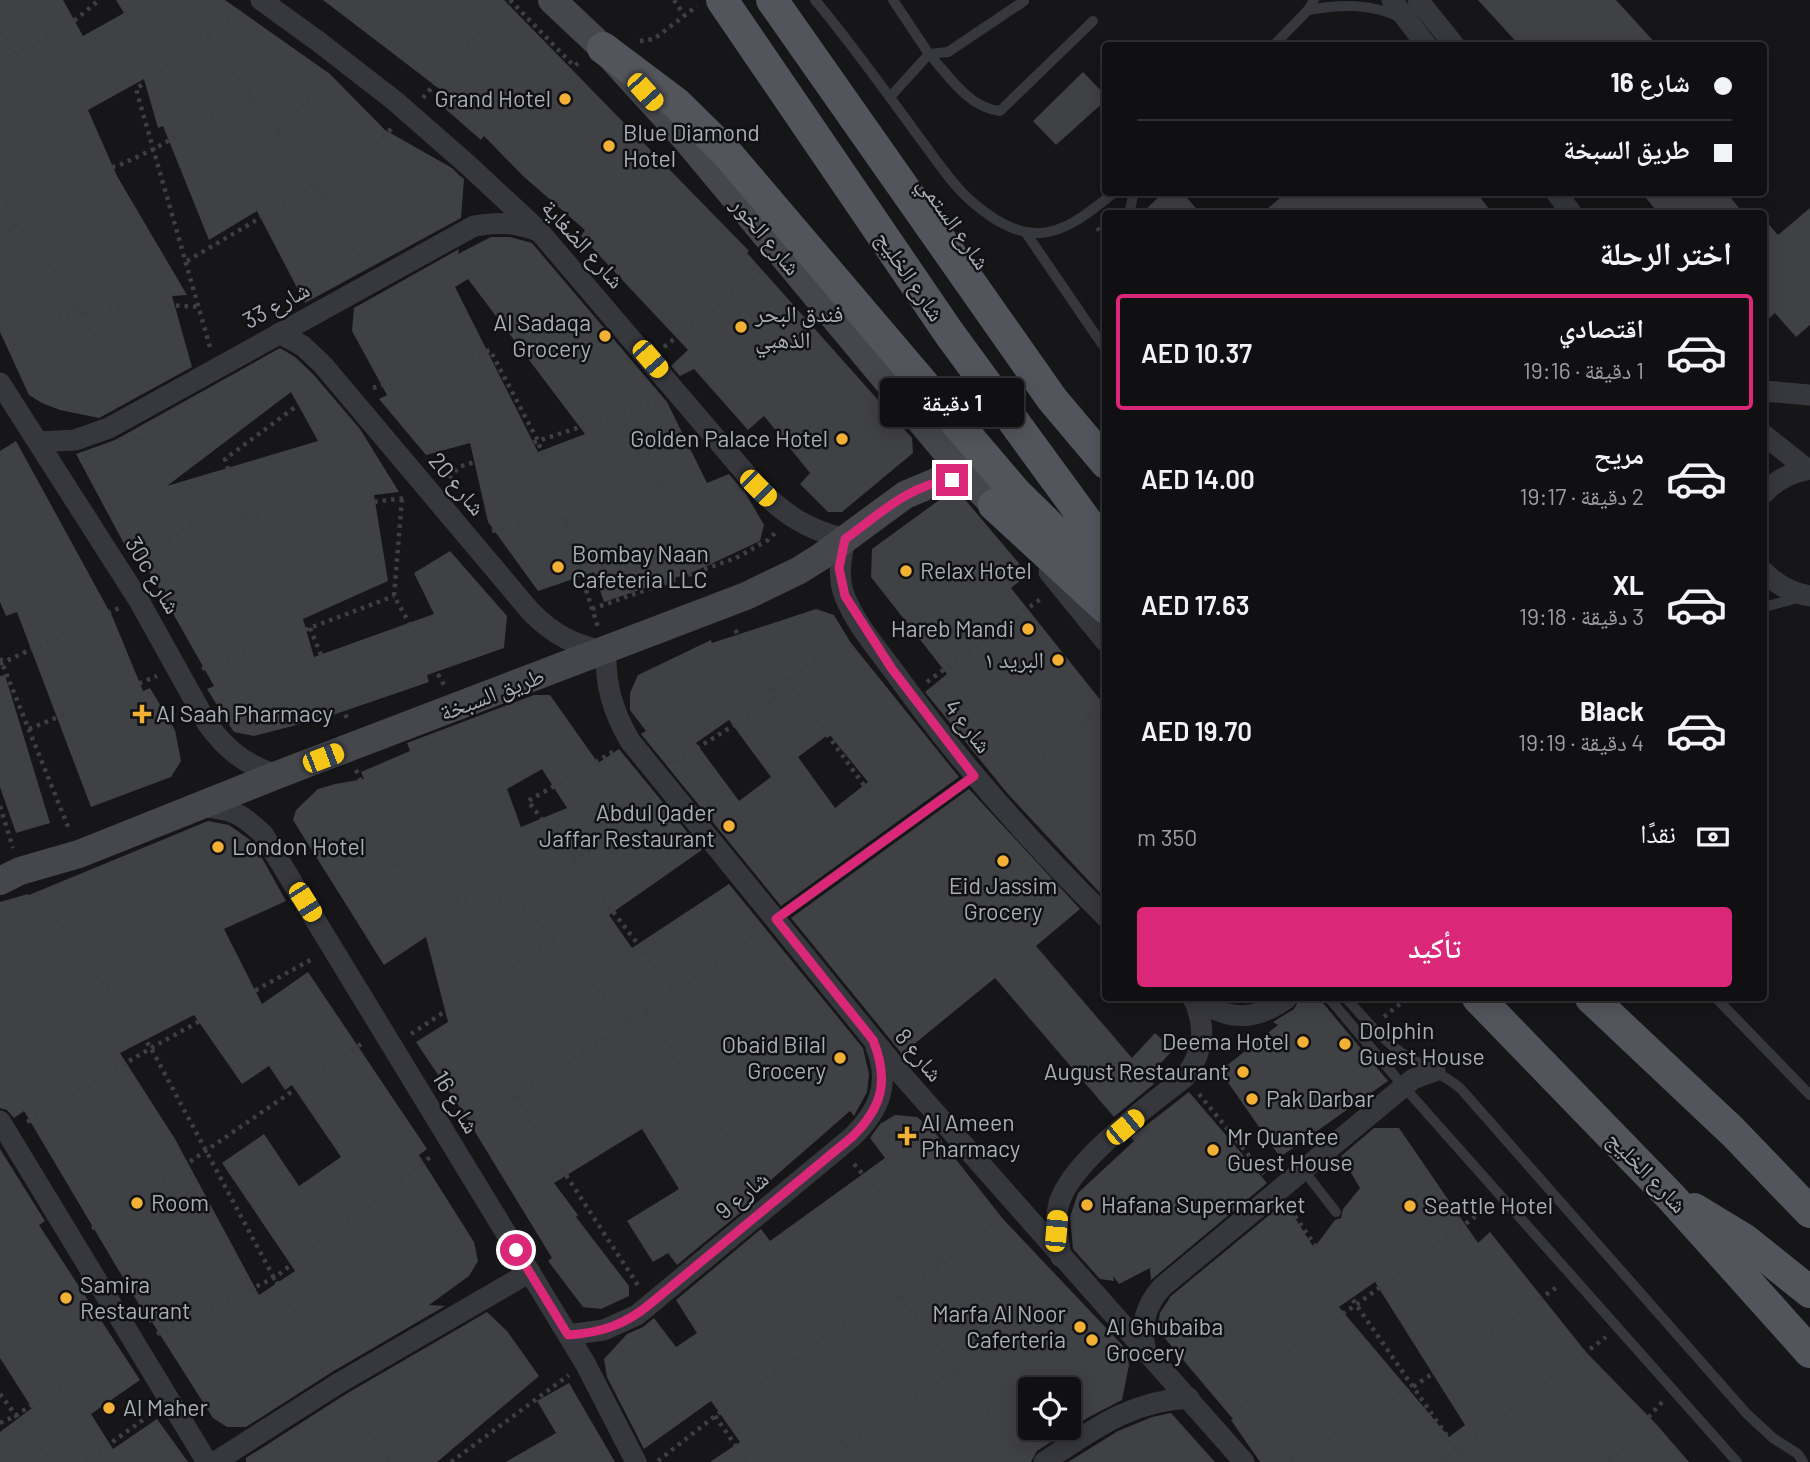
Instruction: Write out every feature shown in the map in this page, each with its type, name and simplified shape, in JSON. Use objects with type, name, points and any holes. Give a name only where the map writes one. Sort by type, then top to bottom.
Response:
[{"type":"main road","name":"شارع الخليج","points":[[722,0],[949,333],[1102,543]]},
{"type":"main road","name":"شارع الخليج","points":[[772,0],[1052,399],[1102,458]]},
{"type":"main road","name":"شارع الستمي","points":[[798,0],[1072,391],[1102,442]]},
{"type":"main road","points":[[603,48],[676,103],[726,152],[1016,493],[1102,574]]},
{"type":"main road","points":[[994,505],[1102,604]]},
{"type":"main road","name":"شارع الخليج","points":[[1481,1001],[1671,1197],[1810,1352]]},
{"type":"main road","points":[[1594,1001],[1732,1132],[1810,1212]]},
{"type":"main road","points":[[1732,1132],[1810,1196]]},
{"type":"main road","points":[[1671,1197],[1745,1240],[1810,1292]]},
{"type":"main road","points":[[1776,1316],[1810,1376]]},
{"type":"street","name":"شارع الخور","points":[[552,0],[603,48],[677,128],[1102,637]]},
{"type":"street","points":[[1392,0],[1424,42]]},
{"type":"street","points":[[1418,0],[1452,42]]},
{"type":"street","name":"شارع الضغاية","points":[[253,4],[343,60],[468,165],[539,231],[758,488],[791,518],[821,533],[845,539]]},
{"type":"street","name":"شارع 33","points":[[40,442],[57,443],[88,437],[474,226],[496,222],[518,224],[539,231]]},
{"type":"street","name":"شارع 20","points":[[279,333],[303,346],[334,378],[546,627],[584,648],[606,651]]},
{"type":"street","name":"30c شارع","points":[[0,383],[138,599],[220,742],[236,757],[277,775]]},
{"type":"street","points":[[1767,391],[1810,395]]},
{"type":"street","points":[[1767,437],[1809,469]]},
{"type":"street","points":[[1767,490],[1777,480],[1809,469]]},
{"type":"street","name":"طريق السبخة","points":[[10,876],[79,854],[277,775],[606,651],[772,584],[798,571],[905,495],[936,482],[968,478]]},
{"type":"street","name":"شارع 4","points":[[845,539],[839,568],[841,580],[845,596],[863,628],[974,776],[1029,839],[1102,914]]},
{"type":"street","points":[[1767,575],[1790,591],[1808,596]]},
{"type":"street","name":"شارع 8","points":[[606,651],[605,675],[610,699],[618,721],[630,741],[873,1040],[1016,1206],[1244,1462]]},
{"type":"street","name":"شارع 16","points":[[199,807],[223,808],[246,817],[263,834],[568,1335],[636,1462]]},
{"type":"street","points":[[1061,1257],[1056,1231],[1059,1205],[1069,1181],[1086,1160],[1185,1077],[1201,1046],[1203,1028],[1195,1001]]},
{"type":"street","points":[[1199,1001],[1229,1015],[1249,1016],[1268,1010],[1282,1001]]},
{"type":"street","name":"شارع 9","points":[[568,1335],[604,1331],[621,1324],[650,1304],[867,1122],[878,1103],[883,1082],[881,1060],[873,1040]]},
{"type":"street","points":[[1145,1349],[1144,1316],[1151,1300],[1162,1287],[1404,1087],[1423,1073],[1435,1070]]},
{"type":"street","points":[[4,1127],[207,1462]]},
{"type":"street","points":[[215,1462],[339,1383],[530,1272]]},
{"type":"street","points":[[1044,1462],[1116,1416],[1134,1408],[1152,1402],[1189,1398]]},
{"type":"lane","points":[[815,0],[954,183],[969,199],[1006,225],[1026,233],[1057,230],[1072,223],[1109,196]]},
{"type":"lane","points":[[893,0],[929,54],[974,103],[985,110],[1000,111],[1093,21]]},
{"type":"lane","points":[[890,97],[929,54],[948,52],[1024,1]]},
{"type":"lane","points":[[1277,42],[1311,5],[1353,5],[1392,13],[1410,23]]},
{"type":"lane","points":[[1026,233],[1102,344]]},
{"type":"lane","points":[[1767,606],[1808,596]]},
{"type":"lane","points":[[776,919],[974,776]]},
{"type":"lane","points":[[1332,1001],[1404,1087],[1737,1462]]},
{"type":"lane","points":[[1349,1001],[1387,1042],[1461,1089],[1747,1414],[1773,1438],[1798,1454],[1803,1462]]},
{"type":"lane","points":[[1719,1001],[1810,1095]]},
{"type":"lane","points":[[1304,1171],[1336,1212]]},
{"type":"path","points":[[0,62],[68,26],[99,0]]},
{"type":"path","points":[[324,199],[408,113],[505,0]]},
{"type":"path","points":[[674,0],[684,15]]},
{"type":"path","points":[[215,368],[187,261],[136,89],[253,4]]},
{"type":"path","points":[[0,32],[14,54]]},
{"type":"path","points":[[208,36],[316,185],[373,281]]},
{"type":"path","points":[[278,134],[343,60]]},
{"type":"path","points":[[7,202],[122,164],[154,149],[250,94]]},
{"type":"path","points":[[0,185],[17,226],[47,259],[116,369],[172,537]]},
{"type":"path","points":[[187,261],[316,185]]},
{"type":"path","points":[[0,233],[17,226]]},
{"type":"path","points":[[650,359],[782,254]]},
{"type":"path","points":[[0,330],[81,312],[154,304],[200,307]]},
{"type":"path","points":[[349,395],[490,350],[538,441],[606,651]]},
{"type":"path","points":[[244,518],[225,460],[334,378]]},
{"type":"path","points":[[632,410],[663,488],[692,574]]},
{"type":"path","points":[[468,538],[549,515],[564,523],[663,488]]},
{"type":"path","points":[[402,499],[394,596],[457,707]]},
{"type":"path","points":[[592,609],[737,558],[768,540],[791,518]]},
{"type":"path","points":[[911,694],[1060,585]]},
{"type":"path","points":[[29,729],[179,672],[310,628],[394,596]]},
{"type":"path","points":[[79,854],[1,662],[138,599]]},
{"type":"path","points":[[573,860],[660,806],[660,779],[776,699],[730,621]]},
{"type":"path","points":[[310,628],[352,747],[413,901],[431,908],[458,900],[508,901],[527,909],[627,1023]]},
{"type":"path","points":[[771,690],[863,628]]},
{"type":"path","points":[[787,679],[898,833]]},
{"type":"path","points":[[992,797],[1102,707]]},
{"type":"path","points":[[630,741],[528,801],[674,991]]},
{"type":"path","points":[[0,806],[10,876],[151,1048],[274,1278],[388,1462]]},
{"type":"path","points":[[0,1423],[15,1416],[118,1348],[135,1345],[274,1278],[425,1163],[449,1140],[646,1012],[776,919]]},
{"type":"path","points":[[0,1262],[68,1233],[206,1152],[387,1038],[553,939]]},
{"type":"path","points":[[4,1127],[333,947]]},
{"type":"path","points":[[646,1012],[772,1204]]},
{"type":"path","points":[[1185,1077],[1279,1192],[1465,1462]]},
{"type":"path","points":[[515,1097],[650,1304]]},
{"type":"path","points":[[839,1148],[941,1264]]},
{"type":"path","points":[[1215,1428],[1285,1370],[1278,1356],[1356,1305],[1502,1197]]},
{"type":"path","points":[[658,1462],[715,1416],[849,1320],[899,1296],[1016,1206]]},
{"type":"path","points":[[1290,1462],[1413,1387],[1572,1276]]},
{"type":"path","points":[[899,1296],[1020,1453],[1021,1462]]},
{"type":"path","points":[[1441,1462],[1618,1328]]},
{"type":"path","points":[[796,1358],[854,1462]]},
{"type":"path","points":[[451,1462],[584,1363]]},
{"type":"path","points":[[845,1446],[956,1369]]},
{"type":"path","points":[[1609,1462],[1673,1390]]},
{"type":"path","points":[[0,1394],[50,1462]]},
{"type":"path","points":[[85,1462],[169,1402]]},
{"type":"path","points":[[715,1416],[747,1462]]},
{"type":"building","points":[[0,0],[63,0],[83,36],[124,13],[116,0],[225,0],[330,74],[385,130],[452,168],[464,179],[461,218],[305,303],[257,211],[209,240],[163,126],[158,128],[144,79],[88,110],[117,176],[187,295],[172,296],[192,367],[99,418],[60,410],[42,403],[29,395],[0,332]]},
{"type":"building","points":[[323,0],[504,0],[749,251],[747,253],[912,438],[913,453],[842,512],[828,512],[800,484],[810,473],[764,416],[748,430],[694,369],[680,376],[671,366],[688,350],[581,236],[585,230],[523,176],[484,136],[481,140],[442,106],[450,97]]},
{"type":"building","points":[[1478,0],[1616,0],[1654,42],[1516,42]]},
{"type":"building","points":[[1083,72],[1102,92],[1102,104],[1056,145],[1033,121]]},
{"type":"building","points":[[1160,196],[1185,196],[1198,210],[1145,210]]},
{"type":"building","points":[[1282,196],[1479,196],[1490,210],[1266,210]]},
{"type":"building","points":[[1644,196],[1729,196],[1741,210],[1656,210]]},
{"type":"building","points":[[1810,208],[1810,325],[1796,337],[1775,313],[1767,320],[1767,222],[1778,235]]},
{"type":"building","points":[[491,237],[510,237],[532,243],[667,402],[707,483],[729,474],[746,494],[764,525],[760,541],[698,570],[604,602],[594,572],[538,591],[488,522],[470,443],[426,455],[379,399],[387,395],[352,331],[354,308],[459,249],[458,254]],"holes":[[[468,279],[585,434],[538,452],[455,287]]]},
{"type":"building","points":[[280,348],[295,357],[313,374],[360,429],[399,492],[374,495],[388,581],[303,619],[314,657],[434,614],[414,573],[450,551],[507,616],[504,648],[427,675],[429,682],[327,717],[254,736],[234,732],[207,689],[214,686],[136,548],[129,553],[76,454],[115,440]],"holes":[[[291,392],[318,441],[167,486]]]},
{"type":"building","points":[[16,441],[113,618],[143,691],[150,688],[175,730],[181,761],[171,777],[91,807],[17,612],[6,616],[0,602],[0,451]]},
{"type":"building","points":[[962,496],[1028,574],[1011,588],[1102,702],[1100,893],[1007,793],[925,692],[947,674],[871,577],[872,549],[942,498]]},
{"type":"building","points":[[816,609],[834,615],[851,643],[959,777],[781,906],[641,734],[646,731],[630,710],[630,693],[638,675],[711,640],[712,643]],"holes":[[[729,720],[771,777],[739,801],[696,743]],[[829,734],[868,782],[835,808],[798,757]]]},
{"type":"building","points":[[5,675],[50,823],[16,833],[0,787],[0,676]]},
{"type":"building","points":[[534,695],[550,695],[598,763],[619,749],[702,850],[609,915],[632,948],[729,884],[863,1048],[869,1074],[867,1092],[854,1116],[850,1111],[748,1200],[749,1203],[744,1206],[746,1208],[677,1265],[668,1253],[653,1262],[627,1221],[679,1189],[642,1129],[554,1183],[578,1215],[576,1217],[629,1286],[629,1296],[601,1309],[583,1307],[548,1261],[552,1258],[461,1109],[416,1042],[448,1022],[426,937],[384,965],[293,820],[296,810],[318,789],[364,779],[361,772],[410,751],[407,743]],"holes":[[[542,769],[567,808],[521,827],[507,789]]]},
{"type":"building","points":[[969,789],[1080,909],[1036,946],[1132,1058],[1155,1033],[1173,1050],[1148,1077],[1154,1084],[1114,1117],[995,978],[902,1054],[791,918]]},
{"type":"building","points":[[208,821],[229,825],[253,842],[286,901],[224,929],[262,1004],[308,972],[427,1149],[419,1155],[474,1242],[478,1261],[469,1276],[429,1305],[445,1306],[332,1372],[246,1427],[227,1427],[213,1418],[152,1322],[150,1323],[24,1111],[14,1118],[7,1110],[0,1108],[0,902],[29,895]],"holes":[[[194,1015],[242,1084],[269,1066],[285,1090],[292,1085],[341,1157],[299,1186],[264,1134],[222,1163],[295,1271],[259,1295],[175,1139],[120,1053]]]},
{"type":"building","points":[[1298,1001],[1322,1001],[1388,1081],[1280,1157],[1220,1071],[1278,1025],[1273,1022],[1294,1009]]},
{"type":"building","points":[[1189,1092],[1267,1183],[1151,1280],[1150,1268],[1119,1284],[1113,1276],[1114,1281],[1100,1279],[1073,1249],[1070,1217],[1078,1193],[1134,1141],[1131,1137]]},
{"type":"building","points":[[895,1115],[917,1117],[932,1129],[1003,1219],[1126,1349],[1129,1365],[1122,1400],[1081,1422],[1081,1377],[1018,1377],[1018,1440],[1054,1440],[1037,1451],[1031,1462],[710,1462],[740,1442],[711,1401],[644,1449],[607,1377],[604,1359],[627,1334],[643,1327],[654,1318],[676,1347],[697,1333],[676,1300],[761,1229],[770,1241],[885,1158],[870,1138],[880,1124]]},
{"type":"building","points":[[1374,1128],[1399,1128],[1478,1243],[1490,1232],[1586,1352],[1689,1462],[1260,1462],[1231,1420],[1233,1419],[1157,1329],[1160,1313],[1171,1296],[1285,1202],[1314,1248],[1335,1220],[1341,1218],[1343,1209],[1360,1188],[1341,1156]],"holes":[[[1375,1282],[1465,1425],[1449,1437],[1339,1307]]]},
{"type":"building","points":[[0,1149],[45,1221],[39,1225],[140,1380],[91,1414],[113,1449],[157,1419],[188,1462],[0,1462],[0,1432],[32,1408],[0,1358]]},
{"type":"building","points":[[487,1312],[507,1331],[539,1376],[437,1462],[246,1462],[246,1458],[346,1394]]},
{"type":"building","points":[[569,1383],[615,1462],[506,1462],[556,1433],[537,1401]]},
{"type":"building","points":[[1171,1413],[1215,1462],[1068,1462],[1118,1431],[1152,1417]]},
{"type":"place","name":"Grand Hotel","points":[[565,99]]},
{"type":"place","name":"Blue Diamond Hotel","points":[[609,146]]},
{"type":"place","name":"فندق البحر الذهبي","points":[[741,327]]},
{"type":"place","name":"Al Sadaqa Grocery","points":[[605,336]]},
{"type":"place","name":"Golden Palace Hotel","points":[[842,439]]},
{"type":"place","name":"Bombay Naan Cafeteria LLC","points":[[558,567]]},
{"type":"place","name":"Relax Hotel","points":[[906,571]]},
{"type":"place","name":"Hareb Mandi","points":[[1028,629]]},
{"type":"place","name":"البريد ١","points":[[1058,660]]},
{"type":"place","name":"Al Saah Pharmacy","points":[[142,714]]},
{"type":"place","name":"Abdul Qader Jaffar Restaurant","points":[[729,826]]},
{"type":"place","name":"London Hotel","points":[[218,847]]},
{"type":"place","name":"Eid Jassim Grocery","points":[[1003,861]]},
{"type":"place","name":"Deema Hotel","points":[[1303,1042]]},
{"type":"place","name":"Dolphin Guest House","points":[[1345,1044]]},
{"type":"place","name":"Obaid Bilal Grocery","points":[[840,1058]]},
{"type":"place","name":"August Restaurant","points":[[1243,1072]]},
{"type":"place","name":"Pak Darbar","points":[[1252,1099]]},
{"type":"place","name":"Al Ameen Pharmacy","points":[[907,1136]]},
{"type":"place","name":"Mr Quantee Guest House","points":[[1213,1150]]},
{"type":"place","name":"Room","points":[[137,1203]]},
{"type":"place","name":"Hafana Supermarket","points":[[1087,1205]]},
{"type":"place","name":"Seattle Hotel","points":[[1410,1206]]},
{"type":"place","name":"Samira Restaurant","points":[[66,1298]]},
{"type":"place","name":"Marfa Al Noor Caferteria","points":[[1080,1327]]},
{"type":"place","name":"Al Ghubaiba Grocery","points":[[1092,1340]]},
{"type":"place","name":"Al Maher","points":[[109,1408]]},
{"type":"route","points":[[516,1250],[568,1335],[604,1331],[637,1315],[772,1204],[852,1137],[867,1122],[878,1103],[883,1082],[881,1060],[873,1040],[776,919],[974,776],[863,628],[845,596],[839,568],[845,539],[905,495],[920,487],[952,480]]}]
